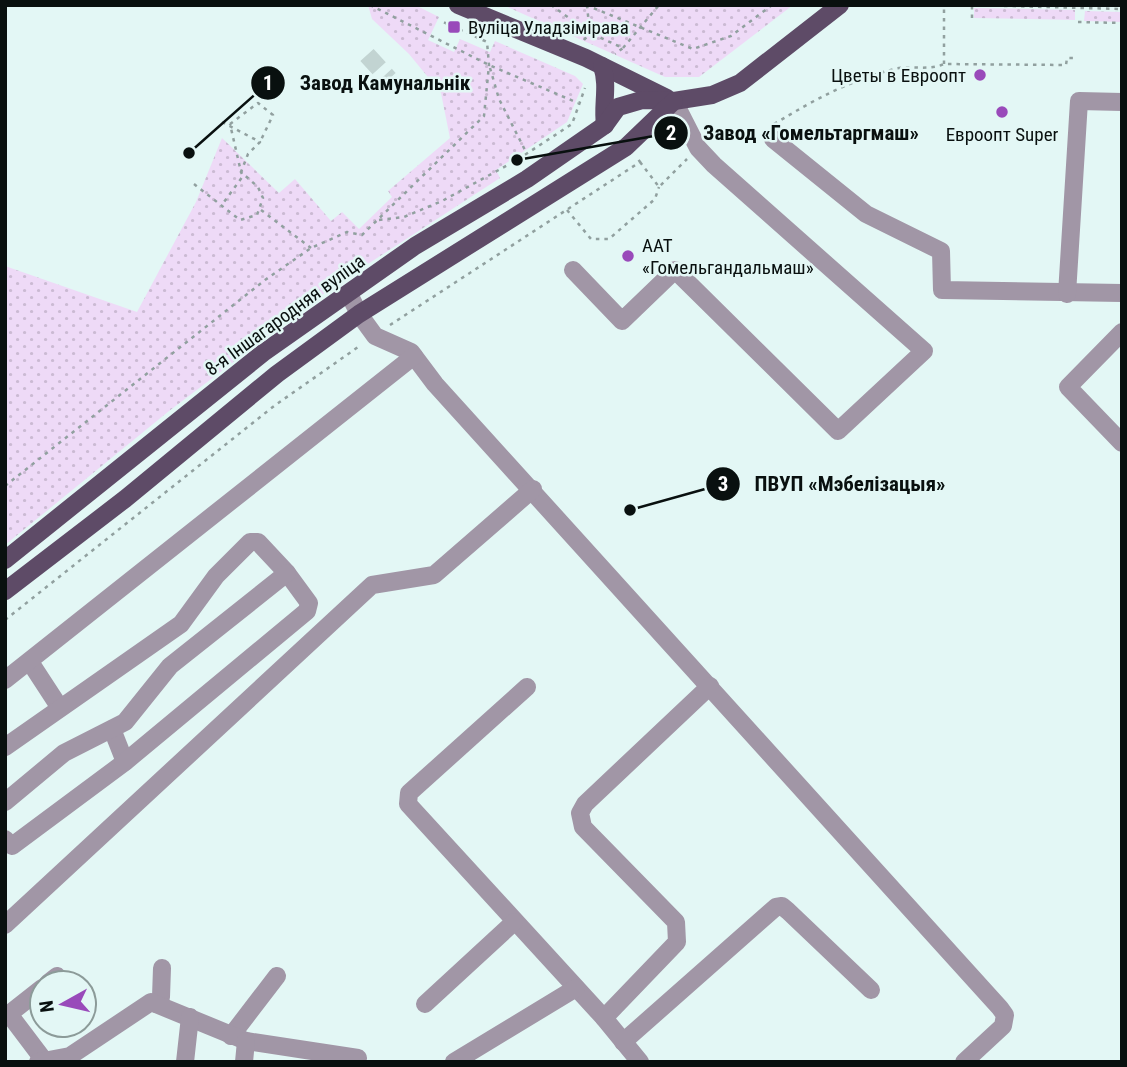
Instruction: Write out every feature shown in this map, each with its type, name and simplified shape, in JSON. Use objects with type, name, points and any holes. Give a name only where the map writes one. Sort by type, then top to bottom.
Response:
[{"type":"main road","points":[[458,5],[608,60],[674,101]]},
{"type":"main road","points":[[5,591],[125,499],[277,374],[359,314],[626,147],[674,101],[712,95],[740,83],[840,5]]},
{"type":"main road","points":[[604,125],[602,108],[608,60]]},
{"type":"main road","name":"8-я Іншагародняя вуліца","points":[[5,560],[263,353],[415,246],[527,179],[604,125],[618,107],[642,100],[674,101]]},
{"type":"street","points":[[573,270],[622,321],[676,270],[838,431],[924,351],[698,148],[674,101]]},
{"type":"street","points":[[1067,294],[1079,101],[1122,102]]},
{"type":"street","points":[[768,132],[866,214],[941,251],[943,290],[1122,293]]},
{"type":"street","points":[[349,294],[375,336],[411,352],[435,384],[533,489],[1005,1015],[1003,1026],[964,1062]]},
{"type":"street","points":[[1122,332],[1068,387],[1122,443]]},
{"type":"street","points":[[5,680],[414,356]]},
{"type":"street","points":[[5,925],[372,586],[434,575],[533,489]]},
{"type":"street","points":[[5,747],[181,624],[216,576],[250,542],[258,542],[288,573],[309,603],[307,611],[125,762],[12,846],[5,839]]},
{"type":"street","points":[[5,802],[64,753],[125,722],[170,666],[199,646],[288,573]]},
{"type":"street","points":[[181,624],[199,646]]},
{"type":"street","points":[[152,646],[170,666]]},
{"type":"street","points":[[30,662],[60,708]]},
{"type":"street","points":[[604,1018],[677,942],[678,933],[676,922],[583,827],[580,813],[585,804],[710,686]]},
{"type":"street","points":[[527,687],[418,784],[407,799],[514,922],[604,1018],[640,1062]]},
{"type":"street","points":[[112,729],[125,762]]},
{"type":"street","points":[[624,1042],[776,907],[782,906],[788,911],[871,990]]},
{"type":"street","points":[[425,1004],[514,922]]},
{"type":"street","points":[[162,968],[162,1005]]},
{"type":"street","points":[[244,1062],[239,1039],[277,976]]},
{"type":"street","points":[[454,1062],[576,988]]},
{"type":"street","points":[[28,998],[7,1012],[40,1060],[70,1056],[110,1032],[133,1012],[150,1002],[239,1039],[358,1058]]},
{"type":"street","points":[[186,1062],[190,1017]]},
{"type":"path","points":[[370,5],[489,65],[578,103]]},
{"type":"path","points":[[551,5],[590,33],[623,48]]},
{"type":"path","points":[[590,33],[587,5],[694,48],[731,36],[772,5]]},
{"type":"path","points":[[608,60],[623,48],[659,5]]},
{"type":"path","points":[[944,5],[944,64]]},
{"type":"path","points":[[972,18],[971,5],[1122,9]]},
{"type":"path","points":[[5,486],[265,280],[311,248],[346,232],[362,235],[484,116],[489,65],[487,43],[441,21]]},
{"type":"path","points":[[1078,22],[1122,23]]},
{"type":"path","points":[[582,39],[590,33]]},
{"type":"path","points":[[567,210],[591,239],[609,239],[655,200],[659,187],[708,139],[768,132],[836,88],[898,68],[936,67],[944,64],[1066,65],[1067,58],[1076,58]]},
{"type":"path","points":[[489,65],[499,99],[527,153]]},
{"type":"path","points":[[379,220],[404,217],[493,175],[572,124],[585,88]]},
{"type":"path","points":[[230,124],[258,103],[273,116],[260,142],[248,155],[241,172]]},
{"type":"path","points":[[222,122],[260,142]]},
{"type":"path","points":[[221,205],[243,176],[230,124]]},
{"type":"path","points":[[635,156],[659,187]]},
{"type":"path","points":[[5,620],[274,407],[375,336],[640,162]]},
{"type":"path","points":[[194,184],[240,220],[252,218],[261,210],[261,192],[241,172]]},
{"type":"path","points":[[261,210],[311,248]]},
{"type":"shaded area","points":[[368,5],[415,5],[439,17],[428,40],[454,52],[460,39],[490,52],[495,41],[575,76],[583,84],[567,122],[496,170],[500,178],[334,286],[169,411],[5,545],[5,266],[137,312],[196,202],[222,138],[279,193],[295,179],[331,221],[342,212],[359,229],[392,197],[388,191],[450,138],[441,93],[409,54],[372,19]]},
{"type":"shaded area","points":[[503,5],[793,5],[699,77],[665,77]]},
{"type":"shaded area","points":[[974,8],[1075,10],[1075,20],[974,18]]},
{"type":"shaded area","points":[[1085,11],[1122,12],[1122,22],[1084,21]]},
{"type":"tunnel","points":[[367,55],[389,79]]},
{"type":"place","name":"Вуліца Уладзімірава","points":[[454,27]]},
{"type":"place","name":"Цветы в Евроопт","points":[[980,75]]},
{"type":"place","name":"Евроопт Super","points":[[1002,112]]},
{"type":"place","name":"Завод Камунальнік","points":[[189,153]]},
{"type":"place","name":"Завод «Гомельтаргмаш»","points":[[517,160]]},
{"type":"place","name":"ААТ «Гомельгандальмаш»","points":[[628,256]]},
{"type":"place","name":"ПВУП «Мэбелізацыя»","points":[[630,510]]}]
